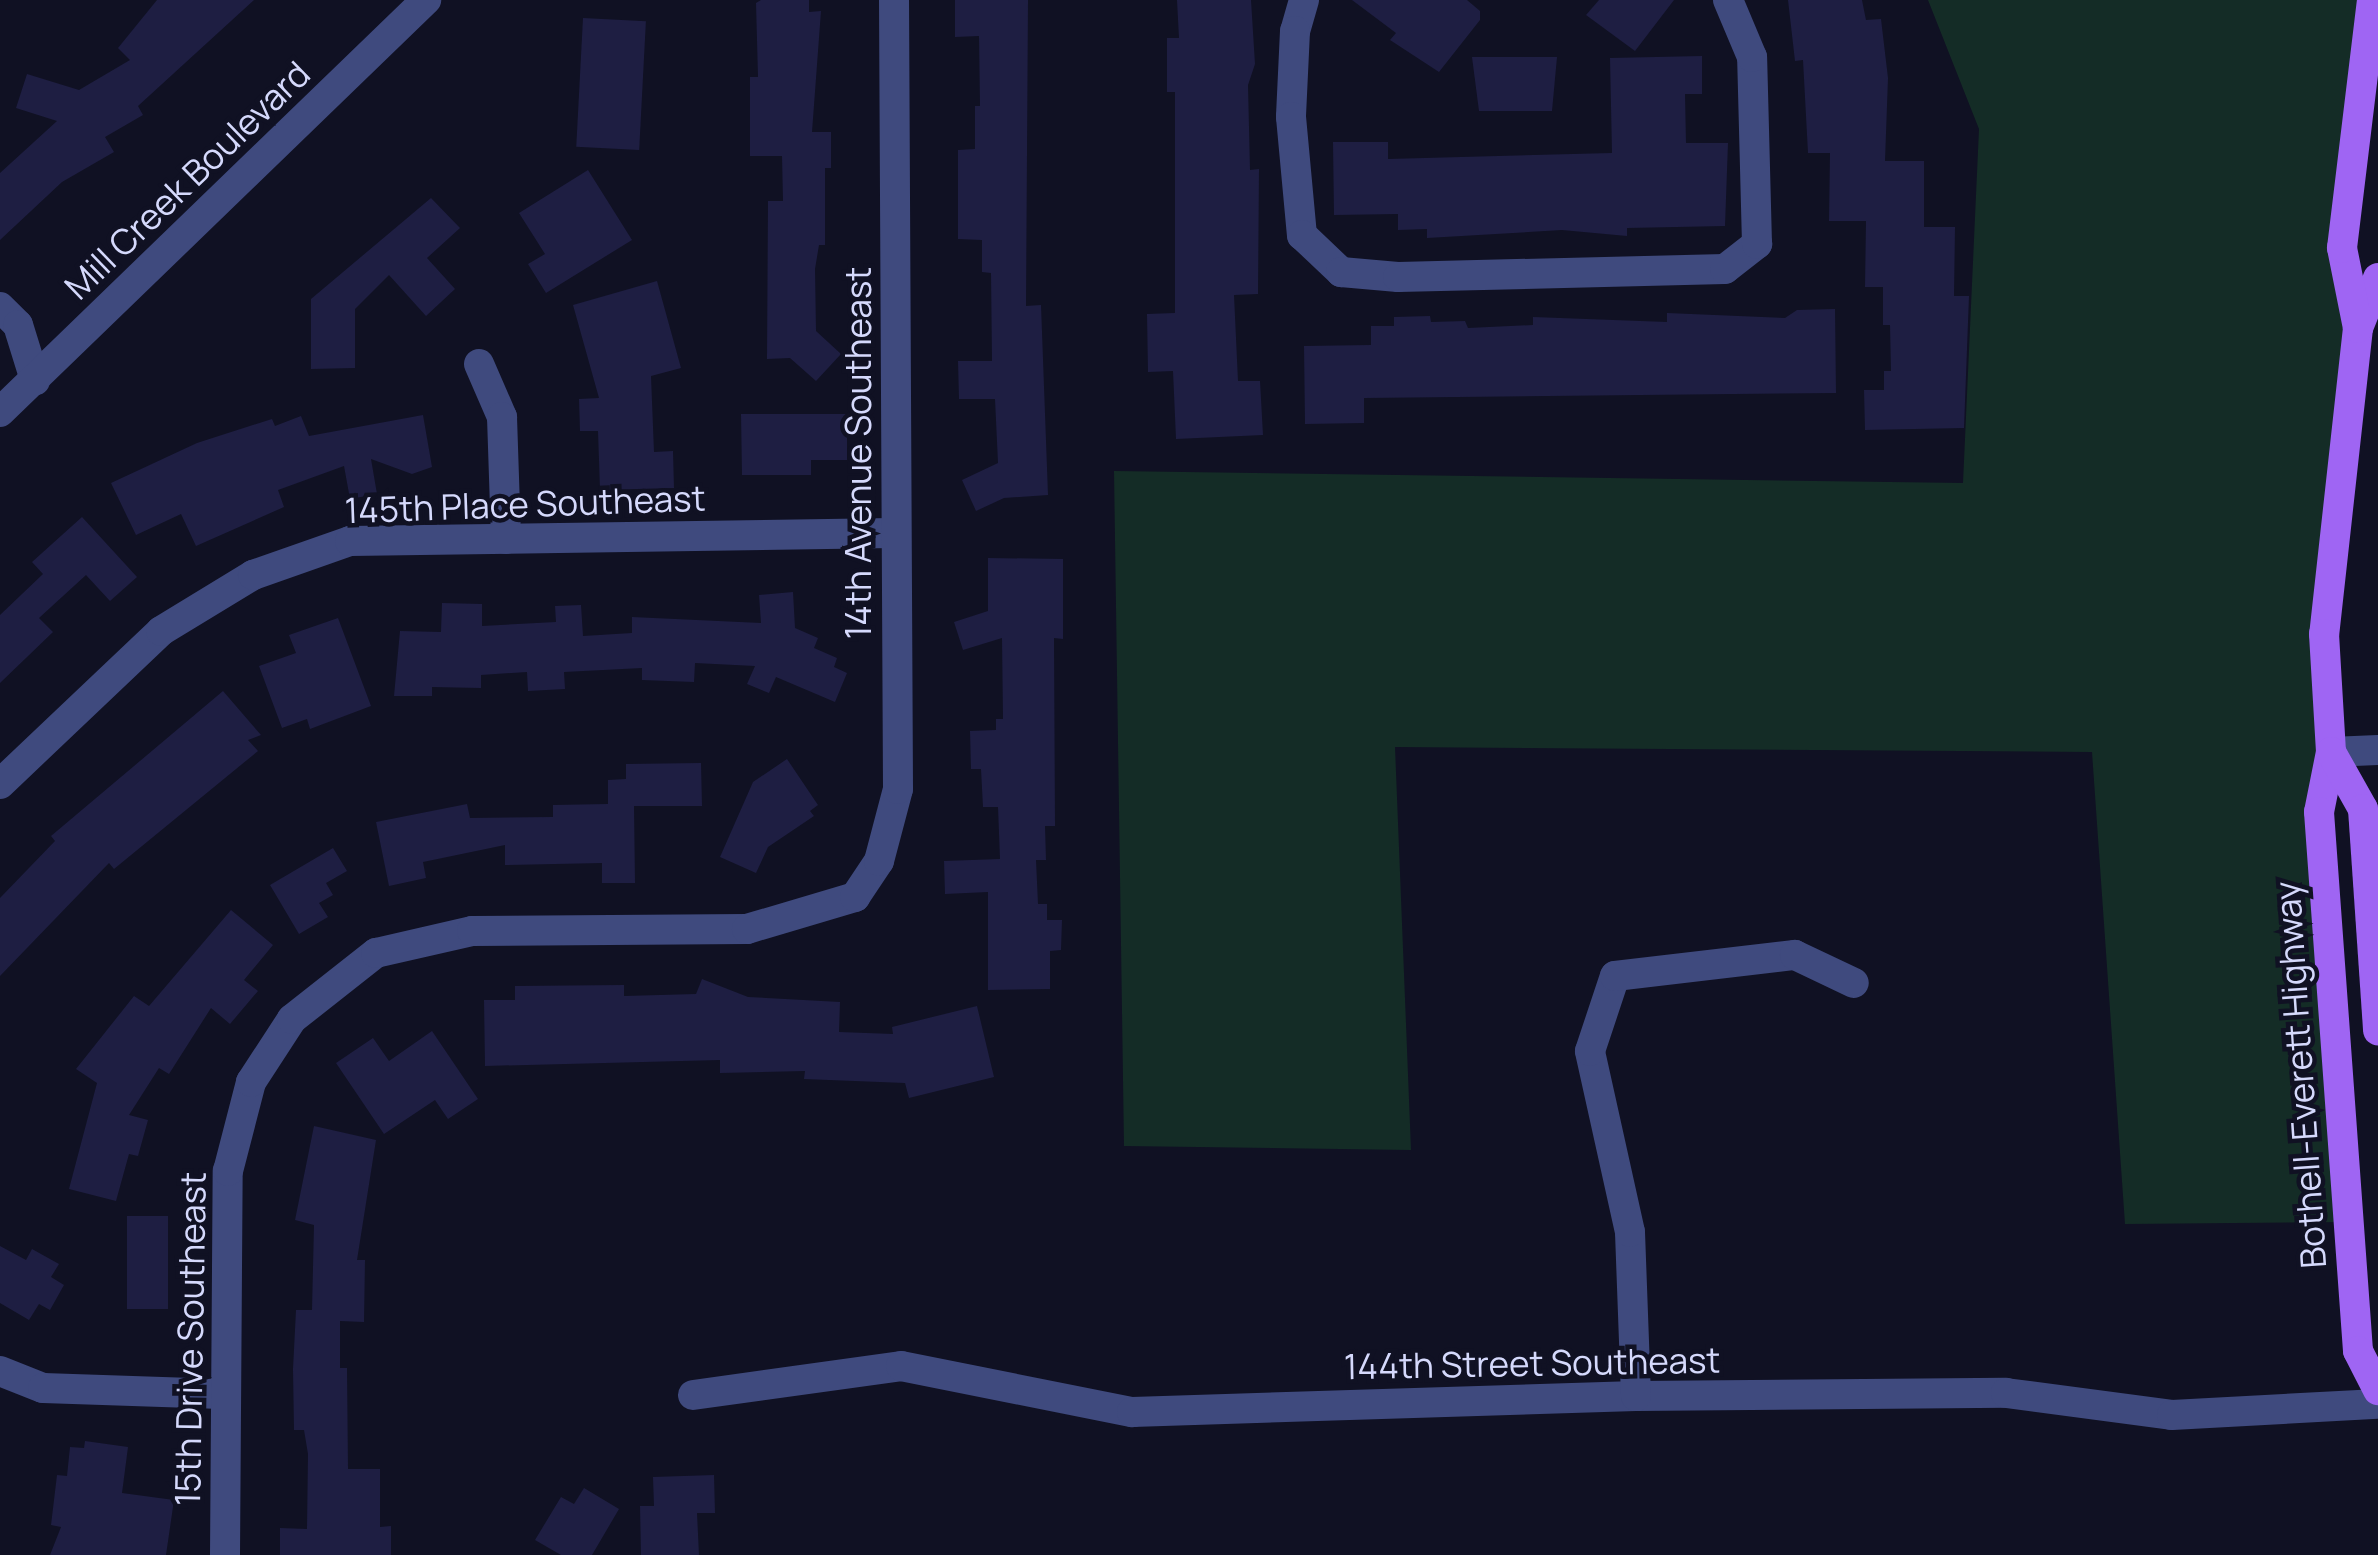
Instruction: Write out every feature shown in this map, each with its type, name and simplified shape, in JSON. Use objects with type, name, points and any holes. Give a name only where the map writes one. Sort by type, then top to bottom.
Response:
[{"type":"main road","name":"Bothell-Everett Highway","points":[[2358,328],[2342,248],[2372,0]]},
{"type":"main road","name":"Bothell-Everett Highway","points":[[2378,278],[2358,328],[2324,634],[2331,752],[2319,812],[2358,1351],[2378,1390]]},
{"type":"main road","name":"Bothell-Everett Highway","points":[[2331,752],[2363,809],[2378,1030]]},
{"type":"street","name":"Mill Creek Boulevard","points":[[0,412],[426,0]]},
{"type":"street","name":"14th Avenue Southeast","points":[[855,897],[879,861],[898,789],[893,532],[894,0]]},
{"type":"street","points":[[1304,0],[1295,31],[1291,117],[1302,235],[1342,272],[1398,277],[1725,269],[1757,244],[1752,57],[1728,0]]},
{"type":"street","points":[[0,307],[18,325],[35,380]]},
{"type":"street","points":[[0,358],[35,380]]},
{"type":"street","points":[[479,364],[502,418],[506,539]]},
{"type":"street","name":"145th Place Southeast","points":[[0,784],[161,631],[253,575],[350,541],[893,532]]},
{"type":"street","points":[[2331,752],[2378,750]]},
{"type":"street","name":"15th Drive Southeast","points":[[225,1555],[222,1394],[228,1170],[250,1082],[292,1019],[376,954],[472,930],[747,929],[855,897]]},
{"type":"street","points":[[1636,1396],[1630,1232],[1590,1051],[1615,976],[1795,955],[1854,983]]},
{"type":"street","name":"144th Street Southeast","points":[[692,1395],[901,1366],[1132,1412],[1636,1396],[2006,1392],[2172,1415],[2378,1404]]},
{"type":"street","points":[[0,1372],[43,1388],[222,1394]]},
{"type":"green space","points":[[1928,0],[2372,0],[2342,248],[2358,328],[2331,752],[2349,1222],[2125,1224],[2092,752],[1395,747],[1411,1150],[1124,1146],[1114,471],[1963,483],[1979,129]]},
{"type":"building","points":[[157,0],[254,0],[138,106],[143,115],[105,137],[114,152],[62,182],[0,240],[0,173],[57,121],[16,108],[27,74],[79,90],[130,60],[118,48]]},
{"type":"building","points":[[809,0],[809,12],[821,11],[812,132],[831,132],[831,168],[825,168],[825,245],[819,245],[815,269],[816,331],[841,354],[816,381],[790,358],[767,359],[768,201],[783,201],[782,156],[750,156],[750,77],[758,77],[756,3]]},
{"type":"building","points":[[955,0],[1028,0],[1026,306],[1041,305],[1048,495],[1004,498],[976,511],[962,480],[998,463],[995,399],[959,399],[958,361],[992,361],[991,273],[982,272],[982,240],[958,239],[958,150],[975,149],[975,106],[980,106],[979,36],[955,37]]},
{"type":"building","points":[[1177,0],[1251,0],[1255,64],[1248,85],[1250,170],[1259,169],[1258,294],[1234,295],[1238,381],[1260,381],[1263,435],[1176,439],[1173,371],[1148,372],[1147,314],[1175,313],[1175,92],[1167,92],[1167,38],[1179,38]]},
{"type":"building","points":[[1352,0],[1467,0],[1480,11],[1480,20],[1439,72],[1390,40],[1396,33]]},
{"type":"building","points":[[1599,0],[1674,0],[1635,51],[1586,15]]},
{"type":"building","points":[[1788,0],[1862,0],[1866,20],[1881,19],[1888,78],[1885,161],[1924,161],[1924,227],[1955,227],[1954,296],[1969,296],[1964,428],[1865,430],[1864,390],[1884,390],[1884,371],[1891,371],[1890,325],[1883,325],[1883,287],[1865,287],[1866,221],[1829,221],[1830,153],[1808,153],[1803,60],[1795,61]]},
{"type":"building","points":[[583,18],[646,21],[639,150],[576,147]]},
{"type":"building","points":[[1702,56],[1702,94],[1685,94],[1686,143],[1728,143],[1725,226],[1627,228],[1627,236],[1562,230],[1427,238],[1427,229],[1398,230],[1398,214],[1334,215],[1333,142],[1388,142],[1388,159],[1612,153],[1610,58]]},
{"type":"building","points":[[1472,57],[1557,57],[1552,111],[1479,111]]},
{"type":"building","points":[[588,170],[632,240],[546,293],[528,264],[545,254],[519,213]]},
{"type":"building","points":[[431,198],[460,228],[427,258],[455,289],[426,316],[389,275],[355,309],[355,368],[311,369],[311,299]]},
{"type":"building","points":[[657,281],[681,368],[651,376],[654,452],[673,451],[674,488],[600,490],[598,431],[580,431],[579,399],[599,398],[573,305]]},
{"type":"building","points":[[1835,309],[1836,393],[1364,398],[1364,423],[1305,424],[1304,346],[1371,345],[1371,326],[1394,326],[1394,317],[1430,316],[1431,322],[1465,321],[1468,328],[1533,325],[1533,317],[1667,322],[1667,313],[1785,318],[1797,310]]},
{"type":"building","points":[[741,414],[847,414],[847,460],[811,460],[811,475],[742,475]]},
{"type":"building","points":[[423,415],[432,467],[412,474],[371,459],[377,494],[350,499],[344,466],[278,490],[284,507],[196,546],[181,514],[136,535],[111,483],[197,443],[272,419],[275,426],[301,416],[309,436]]},
{"type":"building","points":[[82,517],[137,577],[110,601],[86,575],[39,618],[53,632],[0,683],[0,615],[43,574],[32,562]]},
{"type":"building","points":[[988,558],[1063,559],[1063,639],[1054,638],[1055,826],[1045,826],[1046,860],[1036,860],[1038,904],[1047,904],[1047,920],[1062,920],[1061,950],[1050,951],[1050,989],[988,990],[988,892],[945,894],[944,861],[1000,859],[998,807],[983,807],[981,769],[971,769],[970,731],[996,730],[996,719],[1003,719],[1002,638],[963,650],[954,622],[988,611]]},
{"type":"building","points":[[793,592],[795,628],[818,638],[814,648],[837,658],[834,667],[847,673],[835,702],[776,677],[769,693],[747,684],[755,666],[695,663],[694,682],[642,680],[642,668],[564,672],[565,689],[528,691],[527,672],[481,675],[481,688],[432,687],[432,696],[394,696],[400,631],[441,632],[442,603],[482,604],[482,626],[556,622],[555,606],[581,605],[583,636],[632,633],[632,617],[761,623],[759,595]]},
{"type":"building","points":[[338,618],[371,706],[310,729],[307,719],[282,728],[259,666],[296,653],[289,635]]},
{"type":"building","points":[[223,691],[261,735],[248,740],[258,751],[114,869],[109,863],[0,976],[0,898],[55,841],[51,836]]},
{"type":"building","points":[[787,759],[818,805],[810,811],[814,816],[768,847],[756,873],[720,857],[753,782]]},
{"type":"building","points":[[701,763],[702,806],[634,806],[635,883],[602,883],[602,863],[505,865],[505,845],[423,862],[426,878],[389,886],[376,822],[467,804],[470,818],[553,817],[553,805],[608,804],[608,780],[626,779],[626,764]]},
{"type":"building","points":[[333,848],[347,871],[326,883],[333,895],[319,903],[328,917],[299,934],[270,885]]},
{"type":"building","points":[[231,910],[273,945],[244,980],[258,991],[230,1024],[211,1008],[169,1074],[159,1068],[129,1115],[148,1120],[138,1156],[129,1154],[116,1201],[69,1189],[97,1083],[76,1069],[134,996],[149,1006]]},
{"type":"building","points":[[702,979],[748,997],[840,1002],[839,1032],[893,1034],[892,1027],[977,1006],[994,1077],[909,1098],[905,1083],[804,1079],[805,1071],[720,1073],[720,1060],[485,1066],[484,1000],[515,1000],[515,986],[624,985],[624,996],[696,994]]},
{"type":"building","points":[[432,1031],[478,1099],[448,1119],[435,1100],[384,1134],[336,1063],[373,1038],[389,1061]]},
{"type":"building","points":[[314,1126],[376,1140],[357,1260],[365,1260],[364,1322],[340,1321],[340,1368],[347,1368],[348,1469],[380,1469],[380,1527],[391,1526],[391,1555],[280,1555],[280,1528],[307,1529],[308,1454],[304,1430],[294,1430],[293,1369],[296,1310],[312,1310],[314,1225],[295,1220]]},
{"type":"building","points":[[127,1216],[168,1216],[168,1309],[127,1309]]},
{"type":"building","points":[[0,1246],[26,1260],[32,1249],[59,1264],[51,1277],[64,1285],[50,1310],[39,1304],[29,1320],[0,1303]]},
{"type":"building","points":[[85,1441],[128,1447],[122,1493],[174,1500],[166,1555],[50,1555],[61,1527],[51,1525],[57,1475],[67,1476],[70,1447],[84,1448]]},
{"type":"building","points":[[714,1475],[715,1513],[697,1513],[699,1555],[641,1555],[640,1506],[654,1506],[653,1477]]},
{"type":"building","points":[[584,1488],[619,1509],[592,1555],[561,1555],[535,1540],[561,1497],[574,1504]]}]
